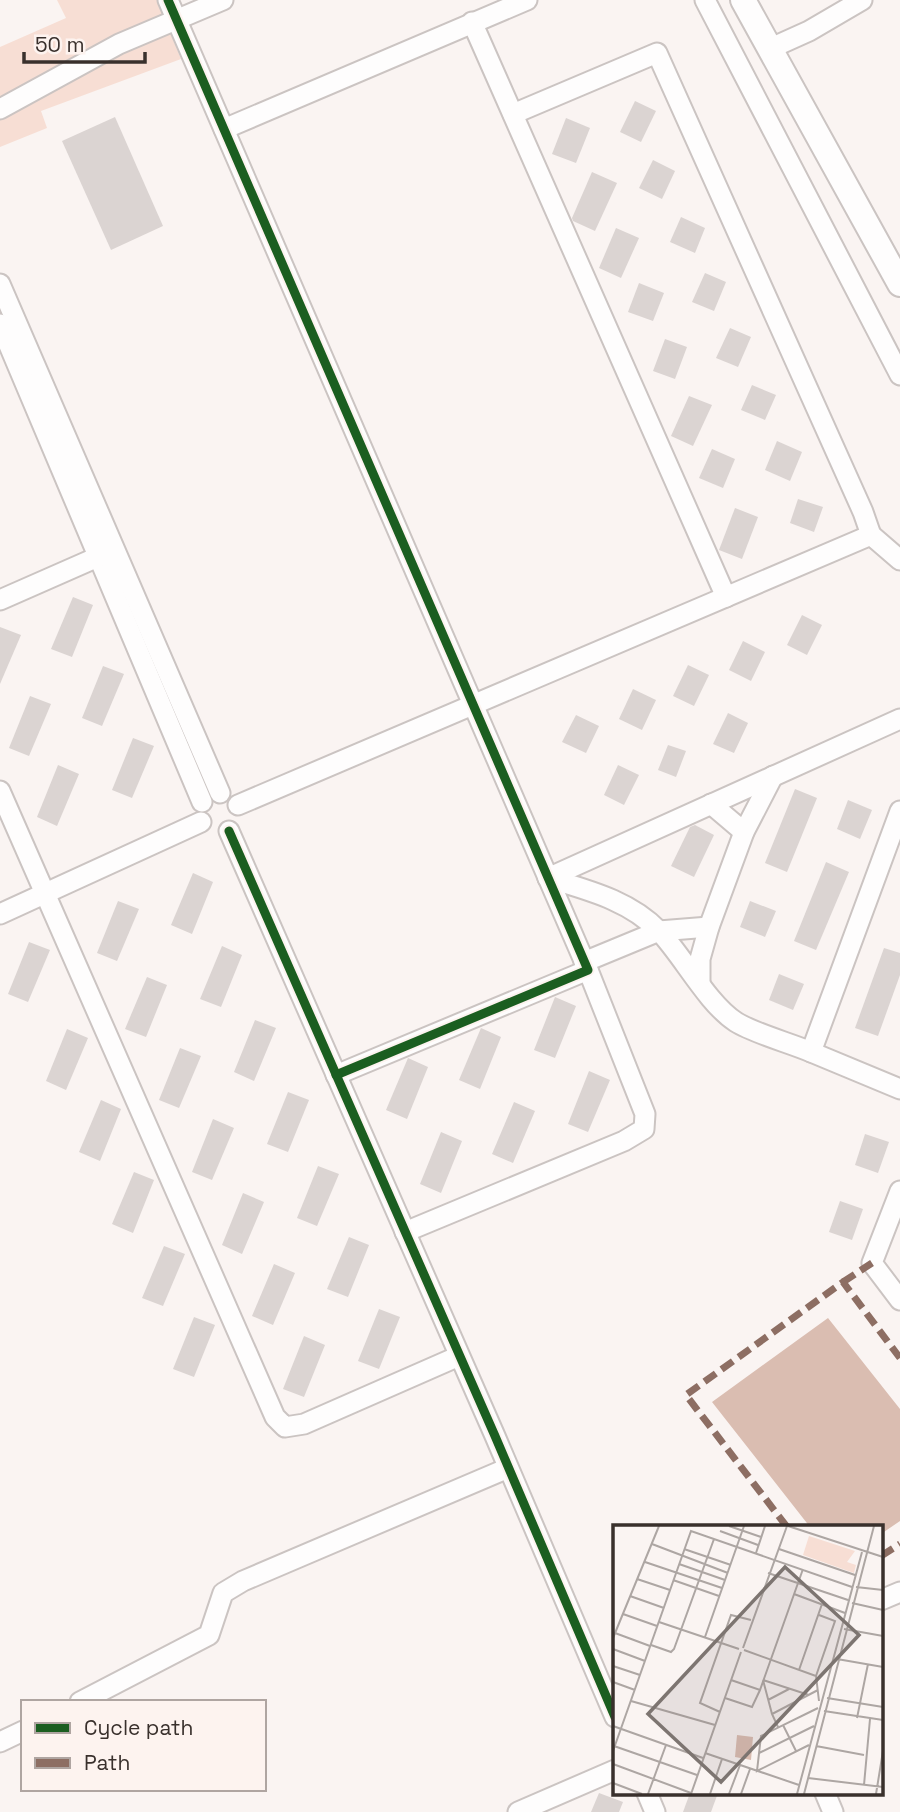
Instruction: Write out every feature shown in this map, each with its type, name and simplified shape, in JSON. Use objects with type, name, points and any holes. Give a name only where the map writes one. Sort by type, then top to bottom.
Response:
[{"type":"street","points":[[168,0],[548,877],[645,1114],[644,1129],[624,1141],[405,1232]]},
{"type":"street","points":[[0,109],[119,44],[223,0]]},
{"type":"street","points":[[224,129],[527,0]]},
{"type":"street","points":[[705,0],[900,375]]},
{"type":"street","points":[[743,0],[900,284]]},
{"type":"street","points":[[769,49],[809,31],[862,0]]},
{"type":"street","points":[[472,23],[726,597]]},
{"type":"street","points":[[513,114],[657,53],[871,535],[900,559]]},
{"type":"street","points":[[0,284],[220,793]]},
{"type":"street","points":[[0,324],[100,556],[202,812],[206,829],[217,834],[229,831],[237,824],[240,812],[238,805],[228,794],[216,792],[205,797],[202,812]]},
{"type":"street","points":[[238,805],[871,535]]},
{"type":"street","points":[[0,600],[100,556]]},
{"type":"street","points":[[548,877],[900,719]]},
{"type":"street","points":[[699,983],[700,959],[709,927],[744,832],[773,776]]},
{"type":"street","points":[[0,791],[275,1417],[285,1427],[304,1423],[459,1356]]},
{"type":"street","points":[[711,804],[744,832]]},
{"type":"street","points":[[811,1052],[900,811]]},
{"type":"street","points":[[0,914],[202,812]]},
{"type":"street","points":[[229,831],[613,1712]]},
{"type":"street","points":[[548,877],[603,895],[636,911],[659,931],[699,983],[736,1022],[900,1089]]},
{"type":"street","points":[[336,1075],[586,966],[659,931],[709,927]]},
{"type":"street","points":[[900,1191],[872,1263],[900,1300]]},
{"type":"street","points":[[84,1700],[209,1635],[223,1593],[243,1581],[508,1468]]},
{"type":"street","points":[[883,1599],[900,1591]]},
{"type":"street","points":[[0,1742],[21,1732]]},
{"type":"street","points":[[518,1812],[613,1771]]},
{"type":"street","points":[[647,1794],[655,1812]]},
{"type":"street","points":[[825,1794],[833,1812]]},
{"type":"shaded area","points":[[57,0],[157,0],[181,59],[41,111],[47,128],[0,147],[0,47],[66,18]]},
{"type":"shaded area","points":[[828,1318],[900,1409],[900,1521],[883,1533],[883,1525],[808,1525],[712,1402]]},
{"type":"building","points":[[635,101],[656,111],[641,142],[620,132]]},
{"type":"building","points":[[115,117],[163,226],[111,250],[62,141]]},
{"type":"building","points":[[566,118],[590,128],[576,163],[552,154]]},
{"type":"building","points":[[653,160],[675,171],[662,199],[639,188]]},
{"type":"building","points":[[592,172],[617,183],[595,231],[573,221],[572,218]]},
{"type":"building","points":[[681,217],[705,228],[695,253],[670,242]]},
{"type":"building","points":[[616,228],[639,238],[621,278],[599,268]]},
{"type":"building","points":[[705,273],[726,282],[714,311],[692,302]]},
{"type":"building","points":[[639,283],[664,293],[653,321],[628,312]]},
{"type":"building","points":[[730,328],[751,337],[738,367],[716,358]]},
{"type":"building","points":[[665,339],[687,347],[675,379],[653,371]]},
{"type":"building","points":[[752,385],[776,395],[765,420],[741,410]]},
{"type":"building","points":[[689,396],[712,405],[693,446],[671,436]]},
{"type":"building","points":[[777,441],[802,452],[790,481],[765,470]]},
{"type":"building","points":[[712,449],[735,459],[723,488],[699,478]]},
{"type":"building","points":[[798,499],[823,507],[814,532],[790,523]]},
{"type":"building","points":[[735,508],[758,517],[742,559],[719,550]]},
{"type":"building","points":[[73,597],[93,605],[72,657],[51,649]]},
{"type":"building","points":[[802,615],[822,625],[807,655],[787,645]]},
{"type":"building","points":[[0,627],[21,635],[0,684]]},
{"type":"building","points":[[743,641],[765,652],[751,681],[729,670]]},
{"type":"building","points":[[688,665],[709,675],[694,706],[673,696]]},
{"type":"building","points":[[103,666],[124,674],[102,726],[82,718]]},
{"type":"building","points":[[633,689],[656,700],[642,730],[619,719]]},
{"type":"building","points":[[30,696],[51,704],[29,756],[9,748]]},
{"type":"building","points":[[728,713],[748,723],[734,753],[713,744]]},
{"type":"building","points":[[576,715],[599,726],[586,753],[562,742]]},
{"type":"building","points":[[133,738],[154,746],[132,798],[112,790]]},
{"type":"building","points":[[668,745],[686,751],[676,777],[658,770]]},
{"type":"building","points":[[58,765],[79,774],[57,826],[37,817]]},
{"type":"building","points":[[618,765],[639,775],[624,805],[604,795]]},
{"type":"building","points":[[795,789],[817,798],[787,872],[765,863]]},
{"type":"building","points":[[848,800],[872,810],[860,839],[837,829]]},
{"type":"building","points":[[695,825],[714,835],[694,877],[671,866],[690,827]]},
{"type":"building","points":[[826,862],[849,872],[816,950],[794,941]]},
{"type":"building","points":[[193,873],[213,882],[192,934],[171,925]]},
{"type":"building","points":[[118,901],[139,909],[117,961],[97,953]]},
{"type":"building","points":[[750,901],[776,911],[765,937],[740,927]]},
{"type":"building","points":[[29,942],[50,950],[28,1002],[8,994]]},
{"type":"building","points":[[222,946],[242,955],[221,1007],[200,999]]},
{"type":"building","points":[[884,948],[900,953],[900,975],[878,1036],[855,1028]]},
{"type":"building","points":[[779,974],[804,984],[793,1010],[769,1000]]},
{"type":"building","points":[[147,977],[167,985],[146,1037],[125,1029]]},
{"type":"building","points":[[555,997],[576,1006],[555,1058],[534,1050]]},
{"type":"building","points":[[255,1020],[276,1028],[254,1081],[234,1072]]},
{"type":"building","points":[[481,1028],[501,1037],[480,1089],[459,1080]]},
{"type":"building","points":[[67,1029],[88,1038],[66,1090],[46,1081]]},
{"type":"building","points":[[180,1048],[201,1056],[179,1108],[159,1100]]},
{"type":"building","points":[[408,1058],[428,1067],[407,1119],[386,1110]]},
{"type":"building","points":[[589,1071],[610,1080],[588,1132],[568,1124]]},
{"type":"building","points":[[288,1092],[309,1100],[288,1152],[267,1144]]},
{"type":"building","points":[[101,1100],[121,1109],[100,1161],[79,1152]]},
{"type":"building","points":[[514,1102],[535,1111],[513,1163],[492,1154]]},
{"type":"building","points":[[213,1119],[234,1128],[212,1180],[192,1172]]},
{"type":"building","points":[[441,1132],[462,1141],[441,1193],[420,1184]]},
{"type":"building","points":[[865,1134],[889,1142],[878,1173],[855,1165]]},
{"type":"building","points":[[318,1166],[339,1174],[317,1226],[297,1218]]},
{"type":"building","points":[[134,1172],[154,1180],[133,1233],[112,1224]]},
{"type":"building","points":[[243,1193],[264,1202],[242,1254],[222,1245]]},
{"type":"building","points":[[840,1201],[863,1209],[852,1240],[829,1232]]},
{"type":"building","points":[[349,1237],[369,1245],[348,1297],[327,1289]]},
{"type":"building","points":[[164,1246],[185,1254],[163,1306],[142,1298]]},
{"type":"building","points":[[274,1264],[295,1273],[273,1325],[252,1316]]},
{"type":"building","points":[[379,1309],[400,1317],[379,1369],[358,1361]]},
{"type":"building","points":[[194,1317],[215,1325],[194,1377],[173,1369]]},
{"type":"building","points":[[304,1336],[325,1345],[304,1397],[283,1389]]},
{"type":"building","points":[[599,1793],[623,1802],[619,1812],[591,1812]]},
{"type":"building","points":[[690,1794],[718,1794],[711,1812],[683,1812]]},
{"type":"marked path","points":[[843,1282],[872,1263]]},
{"type":"marked path","points":[[785,1525],[686,1395],[843,1282],[900,1358]]},
{"type":"marked path","points":[[883,1555],[900,1544]]},
{"type":"cycle path","points":[[168,0],[588,970],[336,1075]]},
{"type":"cycle path","points":[[229,831],[495,1436],[613,1712]]}]
